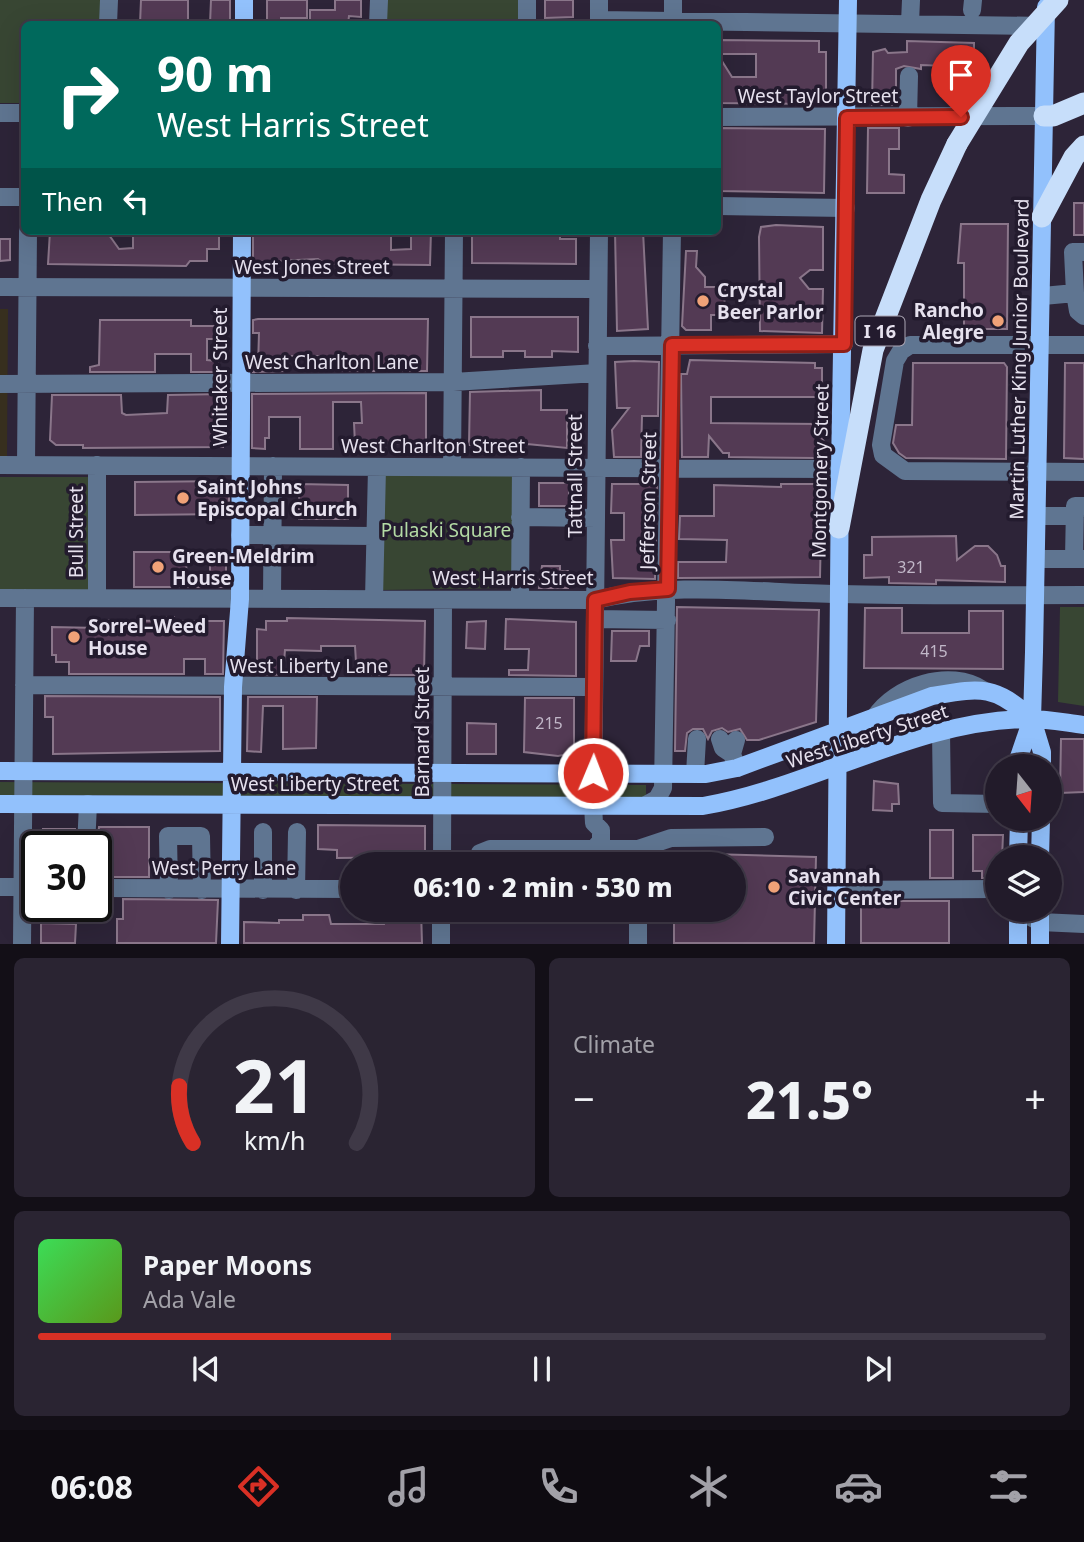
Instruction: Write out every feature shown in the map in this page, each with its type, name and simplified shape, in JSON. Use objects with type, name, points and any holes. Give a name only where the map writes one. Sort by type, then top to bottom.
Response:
[{"type":"highway","name":"I 16","points":[[839,528],[873,350],[926,213],[957,144],[1019,43],[1058,0]]},
{"type":"highway","points":[[1044,116],[1053,116],[1084,103]]},
{"type":"highway","points":[[1042,217],[1074,157],[1084,146]]},
{"type":"main road","points":[[244,0],[244,21]]},
{"type":"main road","name":"Montgomery Street","points":[[836,943],[838,594],[848,0]]},
{"type":"main road","name":"Martin Luther King Junior Boulevard","points":[[1020,754],[1032,719],[1043,296],[1046,0]]},
{"type":"main road","name":"Whitaker Street","points":[[230,943],[233,687],[240,599],[242,235]]},
{"type":"main road","name":"West Liberty Street","points":[[0,771],[663,773],[695,769],[722,746],[838,730],[932,696],[983,690],[1008,697],[1032,719]]},
{"type":"main road","points":[[1032,719],[1084,725]]},
{"type":"main road","name":"Martin Luther King Junior Boulevard","points":[[1032,719],[1042,754]]},
{"type":"main road","name":"West Liberty Street","points":[[0,804],[443,805],[594,814],[646,805],[703,806],[746,799],[941,732],[990,722],[1032,719]]},
{"type":"main road","points":[[1018,922],[1018,943]]},
{"type":"main road","points":[[1040,922],[1040,943]]},
{"type":"street","points":[[108,21],[109,0]]},
{"type":"street","points":[[378,21],[379,0]]},
{"type":"street","points":[[527,0],[527,21]]},
{"type":"street","points":[[599,0],[599,21]]},
{"type":"street","points":[[673,0],[673,21]]},
{"type":"street","points":[[900,0],[905,23]]},
{"type":"street","points":[[905,23],[911,0]]},
{"type":"street","points":[[721,22],[1046,26]]},
{"type":"street","points":[[908,118],[909,76]]},
{"type":"street","points":[[0,113],[21,113]]},
{"type":"street","name":"West Taylor Street","points":[[721,117],[1044,116]]},
{"type":"street","points":[[0,197],[21,197]]},
{"type":"street","points":[[721,206],[846,208]]},
{"type":"street","points":[[26,465],[28,235]]},
{"type":"street","points":[[452,467],[454,235]]},
{"type":"street","name":"Tattnall Street","points":[[594,849],[601,841],[601,830],[594,814],[593,773],[599,235]]},
{"type":"street","name":"Jefferson Street","points":[[646,805],[657,799],[663,788],[671,468],[672,235]]},
{"type":"street","points":[[1084,252],[1073,252],[1078,311],[1084,316]]},
{"type":"street","name":"West Jones Street","points":[[0,287],[597,289]]},
{"type":"street","points":[[1043,296],[1075,293]]},
{"type":"street","points":[[597,346],[844,344]]},
{"type":"street","points":[[1084,345],[910,345],[901,351],[895,361],[881,445],[883,455],[894,466],[1084,472]]},
{"type":"street","name":"West Charlton Lane","points":[[0,384],[453,382],[597,373]]},
{"type":"street","name":"West Charlton Street","points":[[0,465],[840,469]]},
{"type":"street","name":"Bull Street","points":[[97,466],[97,598]]},
{"type":"street","points":[[272,599],[273,466]]},
{"type":"street","points":[[520,600],[521,467]]},
{"type":"street","points":[[374,599],[377,468]]},
{"type":"street","points":[[1037,559],[1079,559],[1079,511],[1038,516]]},
{"type":"street","points":[[520,517],[596,518]]},
{"type":"street","points":[[240,535],[374,536]]},
{"type":"street","name":"West Harris Street","points":[[0,598],[595,600],[630,592],[668,589],[838,594],[1084,595]]},
{"type":"street","points":[[25,598],[22,804],[25,831]]},
{"type":"street","name":"Barnard Street","points":[[442,852],[443,600]]},
{"type":"street","points":[[595,619],[667,620]]},
{"type":"street","name":"West Liberty Lane","points":[[24,685],[594,688]]},
{"type":"street","points":[[941,732],[942,803],[985,804]]},
{"type":"street","points":[[695,769],[722,746]]},
{"type":"street","points":[[87,831],[88,804]]},
{"type":"street","points":[[263,890],[264,832]]},
{"type":"street","points":[[296,890],[297,832]]},
{"type":"street","points":[[169,890],[168,836],[201,836],[202,890]]},
{"type":"street","points":[[647,852],[671,838],[765,836]]},
{"type":"street","points":[[483,852],[490,849],[594,849],[610,852]]},
{"type":"street","points":[[0,887],[21,887]]},
{"type":"street","name":"West Perry Lane","points":[[112,888],[231,891],[340,889]]},
{"type":"street","points":[[836,890],[985,889]]},
{"type":"street","points":[[1062,920],[1084,924]]},
{"type":"street","points":[[22,943],[25,922]]},
{"type":"street","points":[[441,922],[441,943]]},
{"type":"street","points":[[638,922],[638,943]]},
{"type":"shaded area","points":[[0,309],[8,309],[7,456],[0,456]]},
{"type":"green space","points":[[0,0],[101,0],[100,21],[21,21],[21,103],[0,103]]},
{"type":"green space","points":[[386,0],[522,0],[521,21],[385,21]]},
{"type":"green space","name":"Pulaski Square","points":[[512,469],[513,588],[381,590],[379,471]]},
{"type":"green space","points":[[0,477],[91,477],[91,591],[0,591]]},
{"type":"green space","points":[[1060,607],[1084,607],[1084,706],[1058,702]]},
{"type":"green space","points":[[0,782],[646,785],[646,797],[0,795]]},
{"type":"building","points":[[141,0],[188,0],[188,21],[140,21]]},
{"type":"building","points":[[211,0],[230,0],[230,21],[210,21]]},
{"type":"building","points":[[267,0],[307,0],[307,18],[267,21]]},
{"type":"building","points":[[335,0],[361,0],[361,17],[349,16],[348,21],[310,21],[310,10],[335,10]]},
{"type":"building","points":[[545,0],[573,0],[573,17],[545,18]]},
{"type":"building","points":[[721,40],[819,41],[819,52],[826,52],[826,104],[721,103],[721,60],[732,77],[756,77],[756,54],[721,54]]},
{"type":"building","points":[[907,41],[974,43],[974,67],[921,65],[921,69],[904,66],[896,69],[896,105],[872,105],[873,52],[885,49],[888,53],[907,52]]},
{"type":"building","points":[[721,128],[825,129],[824,193],[721,191]]},
{"type":"building","points":[[868,128],[899,128],[899,149],[889,149],[889,174],[904,175],[904,193],[867,193]]},
{"type":"building","points":[[1074,203],[1084,203],[1084,235],[1074,235]]},
{"type":"building","points":[[961,224],[1008,224],[1007,329],[964,329],[964,263],[958,263]]},
{"type":"building","points":[[761,227],[823,227],[823,270],[810,270],[800,278],[809,289],[823,289],[822,333],[760,331],[759,237]]},
{"type":"building","points":[[50,235],[109,235],[119,249],[133,248],[133,235],[219,235],[219,249],[207,249],[207,261],[190,261],[186,266],[48,264]]},
{"type":"building","points":[[253,235],[391,236],[391,250],[411,249],[411,235],[431,235],[430,265],[325,264],[318,259],[253,262]]},
{"type":"building","points":[[472,235],[560,235],[560,239],[576,239],[576,264],[472,263]]},
{"type":"building","points":[[615,235],[643,235],[648,329],[617,331]]},
{"type":"building","points":[[0,239],[10,239],[10,260],[0,261]]},
{"type":"building","name":"Crystal Beer Parlor","points":[[686,251],[697,251],[696,267],[705,277],[705,287],[725,287],[724,315],[711,315],[711,330],[686,330],[682,326]]},
{"type":"building","points":[[471,317],[578,317],[578,352],[552,351],[552,357],[525,357],[525,351],[503,351],[503,357],[471,357]]},
{"type":"building","points":[[428,319],[427,371],[337,371],[337,360],[321,359],[321,356],[284,356],[284,371],[253,372],[253,366],[258,366],[259,333],[253,333],[253,320]]},
{"type":"building","points":[[100,320],[191,320],[191,326],[219,326],[219,339],[207,339],[207,360],[218,361],[218,372],[191,372],[191,354],[155,354],[155,372],[90,372],[90,367],[99,365]]},
{"type":"building","points":[[690,360],[815,363],[815,368],[822,368],[822,397],[711,397],[711,423],[821,424],[821,437],[825,443],[821,445],[821,454],[815,454],[815,458],[729,457],[729,453],[723,453],[709,436],[708,457],[682,457],[681,374],[687,374]]},
{"type":"building","points":[[615,362],[659,362],[658,416],[642,416],[641,457],[614,457],[612,430],[629,408],[617,408]]},
{"type":"building","points":[[913,363],[1004,363],[1007,367],[1006,459],[906,458],[899,453],[893,443],[896,425],[912,425]]},
{"type":"building","points":[[1065,363],[1084,363],[1084,459],[1064,458]]},
{"type":"building","points":[[541,390],[541,410],[567,410],[567,448],[527,444],[469,445],[470,392]]},
{"type":"building","points":[[426,393],[426,449],[403,449],[403,443],[355,444],[354,423],[362,423],[361,402],[333,402],[333,449],[300,449],[300,417],[269,417],[269,438],[265,438],[265,449],[252,448],[252,394]]},
{"type":"building","points":[[223,394],[223,447],[83,448],[83,445],[56,445],[50,440],[52,395],[121,395],[122,413],[126,415],[167,413],[168,395]]},
{"type":"building","name":"Saint Johns Episcopal Church","points":[[229,481],[229,514],[135,515],[135,482]]},
{"type":"building","points":[[539,483],[569,483],[569,506],[539,506]]},
{"type":"building","points":[[299,484],[348,485],[348,519],[299,519]]},
{"type":"building","points":[[612,484],[657,484],[655,579],[613,578],[611,540],[624,540],[624,513],[611,513]]},
{"type":"building","points":[[781,484],[822,484],[820,577],[678,578],[678,562],[726,562],[727,540],[679,539],[680,516],[714,516],[714,485],[781,487]]},
{"type":"building","points":[[956,536],[957,560],[975,546],[988,546],[997,555],[1001,566],[1005,566],[1005,582],[936,580],[936,584],[889,583],[889,577],[864,578],[864,555],[872,555],[872,537]]},
{"type":"building","name":"Green-Meldrim House","points":[[134,552],[187,552],[186,574],[210,574],[210,565],[226,565],[226,587],[134,587]]},
{"type":"building","points":[[542,566],[560,566],[560,571],[568,571],[568,588],[539,588]]},
{"type":"building","points":[[677,607],[819,610],[816,722],[759,740],[747,740],[740,729],[728,732],[722,728],[712,731],[708,739],[703,729],[693,729],[687,733],[685,751],[675,751]]},
{"type":"building","points":[[865,608],[902,608],[902,633],[969,633],[969,611],[1003,611],[1003,669],[864,668]]},
{"type":"building","points":[[163,617],[174,617],[174,621],[224,621],[223,674],[205,674],[205,659],[184,659],[184,674],[69,674],[69,662],[56,662],[56,655],[52,655],[52,627],[100,628],[100,620],[163,621]]},
{"type":"building","points":[[287,618],[425,621],[424,675],[367,675],[367,663],[356,662],[355,646],[321,646],[321,651],[285,650],[283,675],[252,674],[248,664],[257,664],[257,629],[266,630],[266,621],[287,621]]},
{"type":"building","points":[[506,619],[576,622],[576,676],[509,675],[509,670],[528,670],[529,649],[505,649]]},
{"type":"building","points":[[486,621],[485,649],[466,648],[467,622]]},
{"type":"building","points":[[612,631],[649,631],[649,646],[640,646],[636,661],[611,661]]},
{"type":"building","points":[[45,696],[220,697],[220,751],[53,754],[53,717],[45,717]]},
{"type":"building","points":[[248,697],[317,697],[316,748],[283,749],[283,706],[263,706],[261,752],[247,751]]},
{"type":"building","points":[[525,698],[574,698],[574,753],[558,756],[524,752]]},
{"type":"building","points":[[467,723],[496,724],[496,754],[467,754]]},
{"type":"building","points":[[1061,739],[1084,739],[1084,792],[1062,793]]},
{"type":"building","points":[[874,781],[898,784],[899,804],[892,804],[892,811],[873,810]]},
{"type":"building","points":[[318,825],[425,826],[425,852],[340,852],[340,858],[337,858],[337,850],[318,849]]},
{"type":"building","points":[[99,827],[149,827],[149,877],[113,877],[112,831],[99,831]]},
{"type":"building","points":[[43,829],[75,829],[75,831]]},
{"type":"building","points":[[930,830],[953,830],[953,878],[930,878]]},
{"type":"building","points":[[973,835],[1003,835],[1003,845],[985,845],[985,878],[982,878],[982,871],[973,871]]},
{"type":"building","name":"Savannah Civic Center","points":[[746,855],[816,857],[814,943],[674,943],[674,922],[746,922]]},
{"type":"building","points":[[123,899],[218,900],[216,943],[117,943],[117,919],[123,919]]},
{"type":"building","points":[[861,901],[949,901],[949,943],[861,943]]},
{"type":"building","points":[[303,915],[329,915],[331,924],[421,922],[422,943],[244,943],[244,922],[279,923],[279,920],[303,920]]},
{"type":"building","points":[[41,923],[76,924],[75,943],[41,943]]},
{"type":"place","name":"Crystal Beer Parlor","points":[[703,301]]},
{"type":"place","name":"Rancho Alegre","points":[[998,321]]},
{"type":"place","name":"Saint Johns Episcopal Church","points":[[183,498]]},
{"type":"place","name":"Green-Meldrim House","points":[[158,567]]},
{"type":"place","name":"Sorrel–Weed House","points":[[74,637]]},
{"type":"place","name":"Savannah Civic Center","points":[[774,887]]},
{"type":"route","points":[[593,773],[595,600],[630,592],[668,589],[672,345],[844,344],[847,118],[961,117]]}]
